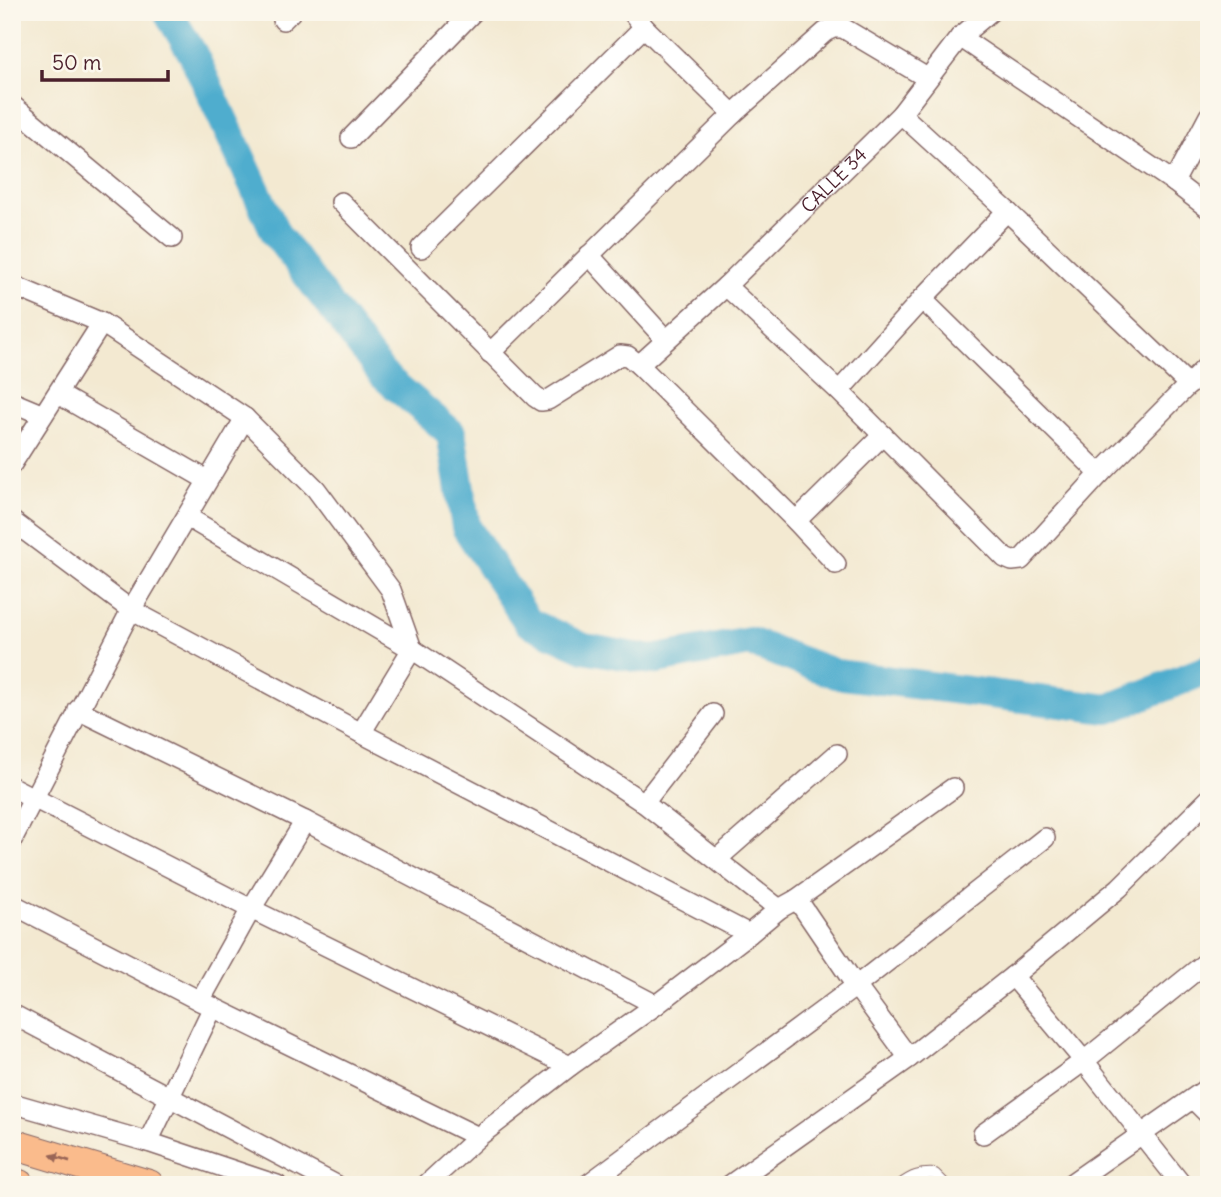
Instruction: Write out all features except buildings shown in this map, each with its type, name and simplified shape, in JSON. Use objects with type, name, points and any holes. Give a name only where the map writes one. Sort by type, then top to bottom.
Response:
[{"type":"main road","points":[[12,1144],[149,1185]]},
{"type":"main road","points":[[12,1183],[19,1185]]},
{"type":"street","points":[[351,138],[473,12]]},
{"type":"street","name":"CALLE 34","points":[[639,365],[726,286],[901,114],[960,37],[990,12]]},
{"type":"street","points":[[421,248],[638,20],[733,114]]},
{"type":"street","points":[[490,353],[733,114],[825,32],[833,28],[843,28],[928,78]]},
{"type":"street","points":[[960,37],[1174,182],[1209,209]]},
{"type":"street","points":[[12,105],[172,238]]},
{"type":"street","points":[[901,114],[1189,385]]},
{"type":"street","points":[[1174,182],[1209,116]]},
{"type":"street","points":[[341,202],[541,401],[548,400],[620,355],[628,356],[796,521],[836,564]]},
{"type":"street","points":[[839,391],[1007,211]]},
{"type":"street","points":[[589,255],[666,340]]},
{"type":"street","points":[[12,285],[103,323],[245,418],[316,489],[391,590],[412,649]]},
{"type":"street","points":[[726,286],[839,391],[1012,561],[1021,560],[1100,474],[1209,364]]},
{"type":"street","points":[[922,299],[1100,474]]},
{"type":"street","points":[[12,464],[103,323]]},
{"type":"street","points":[[58,394],[207,480]]},
{"type":"street","points":[[12,402],[43,415]]},
{"type":"street","points":[[12,840],[131,610],[245,418]]},
{"type":"street","points":[[796,521],[883,435]]},
{"type":"street","points":[[187,517],[412,649],[645,803],[779,909]]},
{"type":"street","points":[[12,521],[131,610],[749,934]]},
{"type":"street","points":[[362,733],[412,649]]},
{"type":"street","points":[[78,710],[305,821],[656,1005]]},
{"type":"street","points":[[645,803],[713,714]]},
{"type":"street","points":[[717,859],[837,754]]},
{"type":"street","points":[[12,787],[251,909],[570,1066]]},
{"type":"street","points":[[426,1185],[478,1137],[570,1066],[656,1005],[779,909],[953,788]]},
{"type":"street","points":[[730,1185],[909,1058],[1013,976],[1119,888],[1209,799]]},
{"type":"street","points":[[148,1142],[251,909],[305,821]]},
{"type":"street","points":[[587,1185],[856,986],[1045,838]]},
{"type":"street","points":[[797,899],[909,1058]]},
{"type":"street","points":[[12,904],[207,1004],[478,1137]]},
{"type":"street","points":[[983,1134],[1084,1061],[1209,960]]},
{"type":"street","points":[[1013,976],[1182,1185]]},
{"type":"street","points":[[12,1014],[335,1185]]},
{"type":"street","points":[[1069,1185],[1201,1093],[1209,1115]]},
{"type":"street","points":[[12,1102],[148,1142],[277,1185]]},
{"type":"lane","points":[[900,1185],[922,1173],[935,1174],[946,1185]]},
{"type":"waterway","points":[[169,12],[193,54],[276,234],[383,375],[451,433],[466,527],[528,622],[584,648],[652,660],[750,642],[836,674],[1108,709],[1209,669]]}]
